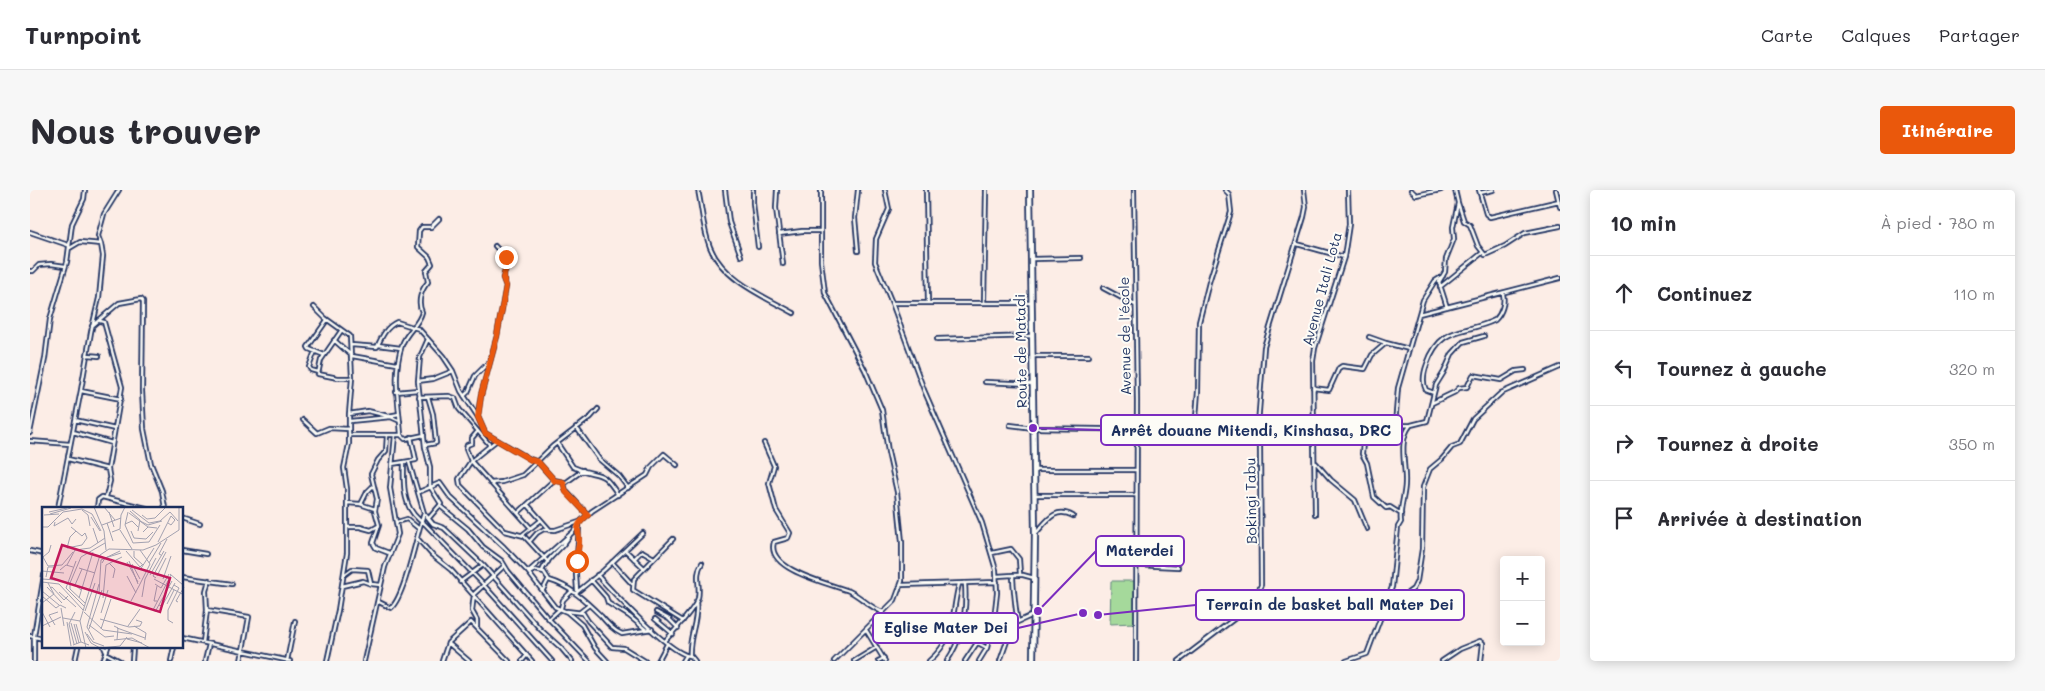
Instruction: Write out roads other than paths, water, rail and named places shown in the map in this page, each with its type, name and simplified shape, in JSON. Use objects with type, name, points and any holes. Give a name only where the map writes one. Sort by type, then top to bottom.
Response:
[{"type":"highway","name":"Route de Matadi","points":[[1030,190],[1035,534],[1033,661]]},
{"type":"street","points":[[30,433],[45,359],[48,326],[65,266],[72,224],[84,199],[85,190]]},
{"type":"street","points":[[58,507],[102,277],[101,244],[98,236],[104,214],[119,190]]},
{"type":"street","points":[[698,190],[710,248],[722,266],[742,284],[794,313]]},
{"type":"street","points":[[725,190],[729,222],[741,256]]},
{"type":"street","points":[[754,190],[753,203],[758,248]]},
{"type":"street","points":[[777,190],[778,234],[783,264]]},
{"type":"street","points":[[820,190],[824,294],[860,361],[882,410],[888,452],[897,492],[902,542],[902,585],[893,603],[834,661]]},
{"type":"street","points":[[858,190],[855,218],[858,251]]},
{"type":"street","points":[[884,190],[889,209],[876,240],[874,259],[924,390],[982,523],[992,553],[997,582],[994,619],[987,648],[979,661]]},
{"type":"street","points":[[926,190],[928,303]]},
{"type":"street","points":[[984,302],[986,190]]},
{"type":"street","name":"Avenue de l'école","points":[[1134,190],[1136,661]]},
{"type":"street","points":[[1196,430],[1198,331],[1209,282],[1231,212],[1229,194],[1224,190]]},
{"type":"street","name":"Bokingi Tabu","points":[[1179,661],[1233,620],[1253,602],[1261,585],[1260,441],[1258,431],[1264,347],[1297,244],[1306,207],[1304,190]]},
{"type":"street","name":"Avenue Itali Lota","points":[[1315,514],[1312,388],[1315,348],[1344,257],[1349,224],[1348,190]]},
{"type":"street","points":[[1411,190],[1416,195],[1441,190]]},
{"type":"street","points":[[1455,190],[1464,221],[1471,227],[1482,253]]},
{"type":"street","points":[[1493,190],[1479,191],[1486,214],[1490,217],[1559,201]]},
{"type":"street","points":[[1556,190],[1560,206]]},
{"type":"street","points":[[1447,307],[1439,282],[1443,276],[1446,259],[1454,239],[1453,227],[1458,204]]},
{"type":"street","points":[[401,435],[396,392],[397,364],[407,334],[422,313],[419,305],[421,294],[428,282],[426,271],[432,264],[429,257],[418,247],[419,231],[422,227],[431,227],[439,219]]},
{"type":"street","points":[[1440,287],[1482,253],[1488,254],[1517,239],[1524,233],[1560,226]]},
{"type":"street","points":[[778,234],[821,231]]},
{"type":"street","points":[[30,232],[69,247],[80,242],[101,244]]},
{"type":"street","points":[[1297,244],[1344,257]]},
{"type":"street","points":[[478,417],[481,395],[491,360],[506,286],[503,278],[508,261],[501,250],[495,246]]},
{"type":"street","points":[[1031,259],[1081,258]]},
{"type":"street","points":[[30,271],[33,271],[39,265],[65,266]]},
{"type":"street","points":[[1395,425],[1396,396],[1424,298],[1435,281],[1443,276]]},
{"type":"street","points":[[1419,314],[1560,278]]},
{"type":"street","points":[[1103,288],[1135,306]]},
{"type":"street","points":[[1434,393],[1426,390],[1424,380],[1430,358],[1439,342],[1450,334],[1494,320],[1500,315],[1504,304],[1503,294]]},
{"type":"street","points":[[92,326],[119,303],[141,299],[143,301],[142,391],[144,430],[151,464],[162,491],[166,507]]},
{"type":"street","points":[[892,302],[1031,303]]},
{"type":"street","points":[[314,307],[327,320],[350,336],[352,356],[349,444],[344,468],[347,503],[347,553],[338,610],[327,661]]},
{"type":"street","points":[[324,355],[309,349],[308,345],[327,320]]},
{"type":"street","points":[[100,321],[104,322],[122,384],[108,469],[110,484],[106,497]]},
{"type":"street","points":[[378,346],[382,335],[390,326],[397,322],[419,329],[453,371],[464,396],[478,417],[485,433],[531,460],[538,462],[554,480],[563,482],[566,492],[588,515]]},
{"type":"street","points":[[318,372],[324,355],[341,331]]},
{"type":"street","points":[[937,339],[1032,336]]},
{"type":"street","points":[[1010,425],[1033,428],[1287,432],[1313,429],[1324,424],[1362,426],[1411,425],[1427,421],[1436,385],[1450,357],[1459,345],[1484,336]]},
{"type":"street","points":[[1369,337],[1409,349]]},
{"type":"street","points":[[428,339],[420,357],[418,390],[425,445],[430,467],[430,488],[441,504],[440,506],[468,529],[483,547],[502,561],[504,566],[549,619],[589,661]]},
{"type":"street","points":[[334,340],[352,356],[397,364]]},
{"type":"street","points":[[1312,388],[1329,390],[1339,368],[1342,366],[1366,369],[1372,355],[1386,343]]},
{"type":"street","points":[[351,345],[401,348]]},
{"type":"street","points":[[314,351],[309,367],[310,370],[318,372],[320,376],[352,378]]},
{"type":"street","points":[[88,355],[99,356]]},
{"type":"street","points":[[1032,356],[1089,356]]},
{"type":"street","points":[[464,396],[468,392],[475,376],[491,360]]},
{"type":"street","points":[[1381,616],[1389,612],[1398,600],[1413,590],[1417,581],[1422,549],[1423,487],[1430,469],[1460,443],[1476,415],[1501,393],[1560,367]]},
{"type":"street","points":[[1432,403],[1460,388],[1467,387],[1473,375],[1501,380],[1516,372],[1525,370]]},
{"type":"street","points":[[418,381],[433,379],[453,371]]},
{"type":"street","points":[[985,382],[1032,384]]},
{"type":"street","points":[[396,392],[418,390]]},
{"type":"street","points":[[81,391],[121,398]]},
{"type":"street","points":[[419,397],[449,396],[455,398],[459,410],[489,444],[489,448]]},
{"type":"street","points":[[425,445],[436,443],[433,414],[428,397]]},
{"type":"street","points":[[490,483],[502,482],[522,476],[557,443],[591,417],[598,409]]},
{"type":"street","points":[[349,414],[368,411],[388,416],[399,414]]},
{"type":"street","points":[[350,421],[391,417],[400,421]]},
{"type":"street","points":[[75,420],[115,429]]},
{"type":"street","points":[[303,420],[317,433],[329,428],[349,429]]},
{"type":"street","points":[[1346,661],[1367,654],[1392,587],[1405,484],[1405,436],[1406,431],[1411,425]]},
{"type":"street","points":[[1362,426],[1364,430],[1362,454],[1367,463],[1374,497],[1386,508],[1390,507],[1401,514]]},
{"type":"street","points":[[576,428],[599,459],[619,476],[628,488]]},
{"type":"street","points":[[73,432],[112,443]]},
{"type":"street","points":[[477,432],[472,438],[472,443],[467,445],[466,449],[471,460],[530,527]]},
{"type":"street","points":[[348,435],[401,435],[405,439],[424,434]]},
{"type":"street","points":[[387,435],[386,451],[372,471],[378,526],[373,544],[376,548],[389,554]]},
{"type":"street","points":[[364,661],[389,554],[397,538],[397,522],[390,493],[395,435]]},
{"type":"street","points":[[392,464],[416,460],[411,438]]},
{"type":"street","points":[[497,440],[471,460],[459,479],[460,486],[505,531],[522,535],[530,541],[548,562]]},
{"type":"street","points":[[30,441],[70,444]]},
{"type":"street","points":[[557,443],[573,467],[600,474],[610,482],[618,495]]},
{"type":"street","points":[[764,443],[774,466],[769,483],[776,510],[790,533],[788,538],[774,542],[773,550],[776,558],[802,574],[849,591],[872,607],[883,612]]},
{"type":"street","points":[[528,573],[599,506],[648,475],[651,466],[664,454],[677,465]]},
{"type":"street","points":[[68,459],[108,469]]},
{"type":"street","points":[[1315,461],[1331,480],[1355,500],[1367,528]]},
{"type":"street","points":[[409,462],[424,513],[434,524],[444,528],[483,565],[541,630],[572,661]]},
{"type":"street","points":[[404,463],[405,496],[414,516],[471,572],[552,661]]},
{"type":"street","points":[[564,484],[584,470]]},
{"type":"street","points":[[1034,470],[1135,470]]},
{"type":"street","points":[[518,514],[554,480]]},
{"type":"street","points":[[418,492],[440,483],[450,497],[504,546],[543,590],[555,607],[585,614],[588,621],[612,647],[624,648],[645,661]]},
{"type":"street","points":[[362,504],[367,492],[373,485]]},
{"type":"street","points":[[1034,495],[1136,495]]},
{"type":"street","points":[[97,507],[99,498],[106,497],[132,507]]},
{"type":"street","points":[[347,503],[362,504],[375,509]]},
{"type":"street","points":[[528,505],[550,530]]},
{"type":"street","points":[[429,518],[440,506]]},
{"type":"street","points":[[1035,534],[1049,518],[1058,513],[1064,512],[1072,516]]},
{"type":"street","points":[[378,602],[391,608],[397,602],[410,565],[412,548],[424,513]]},
{"type":"street","points":[[184,519],[200,524]]},
{"type":"street","points":[[397,522],[408,519],[418,528]]},
{"type":"street","points":[[522,535],[541,520]]},
{"type":"street","points":[[530,541],[545,529],[550,530],[580,523]]},
{"type":"street","points":[[580,523],[577,532],[579,543],[576,552],[576,592],[613,629],[622,634],[626,635],[645,629],[652,629]]},
{"type":"street","points":[[347,527],[360,527],[371,530],[378,526]]},
{"type":"street","points":[[528,573],[533,570],[542,571],[548,580],[559,583],[571,592],[576,592],[643,533]]},
{"type":"street","points":[[542,571],[567,542],[571,534]]},
{"type":"street","points":[[416,538],[432,555],[451,570],[473,597],[532,661]]},
{"type":"street","points":[[632,584],[644,568],[673,539]]},
{"type":"street","points":[[992,553],[1011,549],[1019,559],[1020,574]]},
{"type":"street","points":[[184,550],[206,554]]},
{"type":"street","points":[[625,550],[644,568]]},
{"type":"street","points":[[634,558],[642,551],[654,558]]},
{"type":"street","points":[[612,562],[632,584],[635,593],[683,620]]},
{"type":"street","points":[[658,661],[666,643],[696,602],[698,597],[698,570],[702,563]]},
{"type":"street","points":[[460,582],[471,572],[483,565]]},
{"type":"street","points":[[1136,565],[1178,567]]},
{"type":"street","points":[[477,627],[477,620],[472,611],[473,597],[504,566]]},
{"type":"street","points":[[343,575],[352,569],[368,570],[371,584]]},
{"type":"street","points":[[996,576],[1020,574],[1035,578]]},
{"type":"street","points":[[597,575],[629,609],[666,643],[686,656],[690,656]]},
{"type":"street","points":[[1013,575],[1018,621]]},
{"type":"street","points":[[184,577],[232,584]]},
{"type":"street","points":[[202,642],[209,580]]},
{"type":"street","points":[[543,590],[548,580]]},
{"type":"street","points":[[591,580],[606,597],[608,604],[645,629]]},
{"type":"street","points":[[341,586],[363,581],[382,585]]},
{"type":"street","points":[[902,585],[997,582]]},
{"type":"street","points":[[929,661],[941,650],[949,633],[955,616],[960,584]]},
{"type":"street","points":[[947,661],[960,633],[966,607],[965,584]]},
{"type":"street","points":[[34,661],[32,636],[42,586]]},
{"type":"street","points":[[549,619],[560,609],[564,599],[571,592]]},
{"type":"street","points":[[1213,597],[1253,602]]},
{"type":"street","points":[[695,661],[690,656],[690,635],[697,614],[696,602]]},
{"type":"street","points":[[580,612],[589,605]]},
{"type":"street","points":[[207,610],[249,617],[241,661]]},
{"type":"street","points":[[566,611],[582,625],[595,648],[607,661]]},
{"type":"street","points":[[656,612],[669,619],[678,628]]},
{"type":"street","points":[[1000,661],[1012,625],[1035,615]]},
{"type":"street","points":[[655,619],[673,634]]},
{"type":"street","points":[[184,638],[288,661],[295,621]]},
{"type":"street","points":[[442,661],[448,643],[469,622],[472,622],[510,661]]},
{"type":"street","points":[[866,630],[885,660],[878,661]]},
{"type":"street","points":[[960,633],[987,648]]},
{"type":"street","points":[[1442,661],[1460,649],[1480,641],[1483,643],[1481,661]]},
{"type":"street","points":[[448,643],[469,661]]},
{"type":"street","points":[[965,661],[977,643]]},
{"type":"street","points":[[205,661],[210,644]]},
{"type":"street","points":[[854,661],[877,647]]},
{"type":"street","points":[[75,661],[78,648]]},
{"type":"street","points":[[103,661],[106,648]]},
{"type":"street","points":[[132,661],[134,648]]},
{"type":"street","points":[[172,661],[174,648]]},
{"type":"street","points":[[106,653],[120,661]]},
{"type":"street","points":[[522,661],[527,655]]},
{"type":"street","points":[[683,661],[686,656]]},
{"type":"street","points":[[839,656],[843,661]]},
{"type":"place","name":"Arrêt douane Mitendi, Kinshasa, DRC","points":[[1033,428]]},
{"type":"place","name":"Materdei","points":[[1038,611]]},
{"type":"place","name":"Eglise Mater Dei","points":[[1083,613]]},
{"type":"place","name":"Terrain de basket ball Mater Dei","points":[[1098,615]]}]
